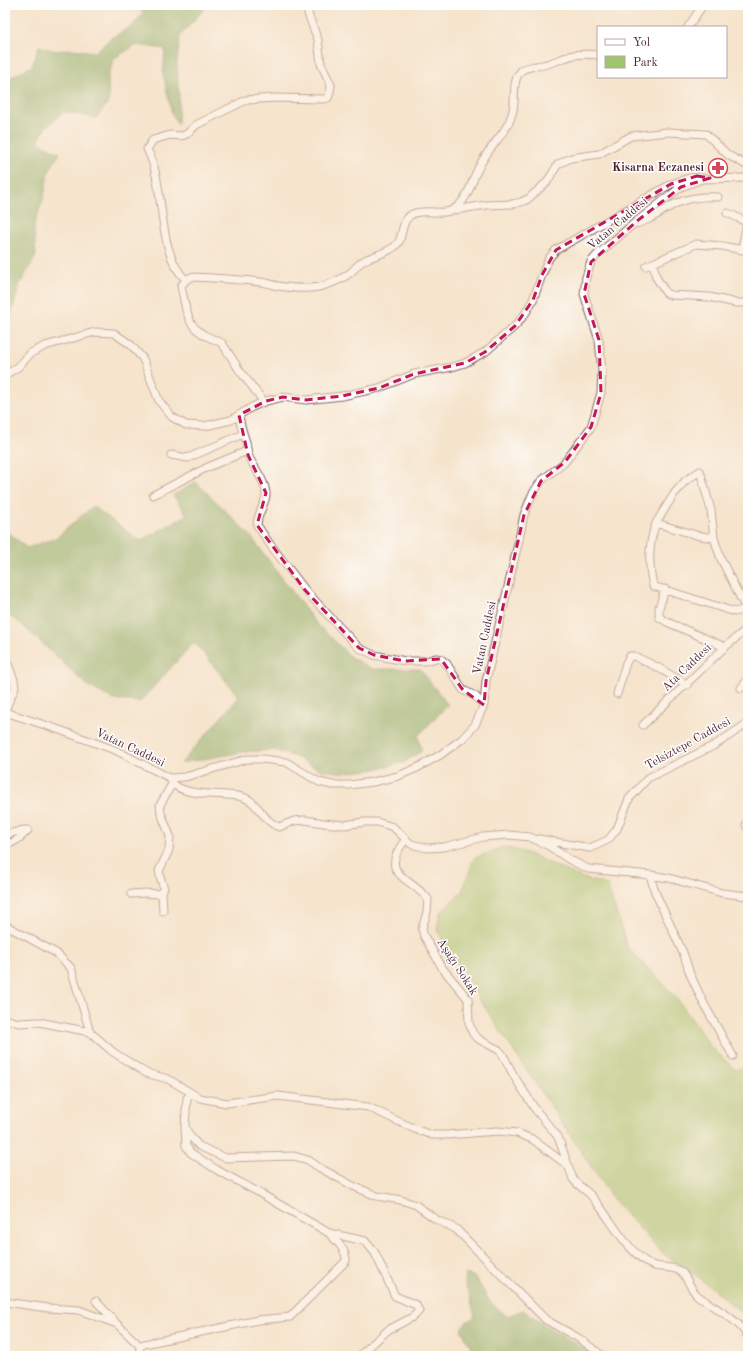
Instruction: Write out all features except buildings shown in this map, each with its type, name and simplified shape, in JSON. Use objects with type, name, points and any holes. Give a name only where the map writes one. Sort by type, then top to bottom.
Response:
[{"type":"street","points":[[186,280],[179,273],[172,260],[152,157],[147,149],[153,140],[170,135],[181,136],[187,134],[196,126],[246,100],[274,98],[328,98],[331,85],[321,64],[318,40],[308,14],[309,5]]},
{"type":"street","points":[[689,26],[703,5]]},
{"type":"street","points":[[455,210],[465,198],[479,166],[509,121],[513,110],[517,78],[522,71],[529,67],[550,63],[574,55],[597,55]]},
{"type":"street","points":[[264,402],[240,371],[222,343],[204,335],[195,328],[190,321],[181,286],[186,280],[191,277],[262,282],[278,286],[313,288],[322,286],[349,274],[363,261],[394,247],[399,243],[404,223],[415,213],[441,213],[486,205],[513,204],[521,202],[528,199],[547,182],[560,162],[571,158],[599,154],[631,136],[668,132],[706,134],[728,155],[748,166]]},
{"type":"street","points":[[5,375],[18,367],[31,353],[45,346],[95,332],[114,333],[131,345],[143,359],[159,401],[172,417],[186,426],[205,426],[231,420],[252,407],[283,397],[306,400],[342,396],[379,388],[414,374],[465,363],[485,352],[515,326],[533,300],[549,258],[556,250],[671,184],[697,176],[710,178]]},
{"type":"street","name":"Vatan Caddesi","points":[[5,711],[115,750],[171,781],[247,759],[262,759],[286,762],[319,782],[332,785],[349,785],[373,782],[398,776],[417,768],[440,755],[462,739],[475,725],[484,706],[486,681],[524,515],[535,490],[541,481],[565,462],[590,427],[601,393],[602,371],[599,340],[584,294],[586,277],[591,262],[633,224],[681,187],[702,179],[710,178],[747,179]]},
{"type":"street","points":[[633,224],[642,223],[678,202],[718,196]]},
{"type":"street","points":[[646,266],[701,243],[745,250],[747,222],[739,219],[735,215],[727,213]]},
{"type":"street","points":[[653,263],[656,276],[666,293],[671,295],[709,297],[748,303]]},
{"type":"street","points":[[239,415],[240,427],[247,451],[266,493],[266,500],[260,511],[257,525],[304,590],[359,648],[374,655],[405,661],[436,658],[440,659],[447,664],[463,690],[475,696],[484,706]]},
{"type":"street","points":[[171,455],[188,458],[243,434]]},
{"type":"street","points":[[153,495],[208,467],[247,451]]},
{"type":"street","points":[[700,471],[711,510],[714,538],[721,559],[747,609],[735,612],[653,586],[650,574],[649,551],[652,534],[656,523],[681,485],[700,471]]},
{"type":"street","points":[[656,523],[714,538]]},
{"type":"street","points":[[665,589],[659,608],[658,617],[725,648]]},
{"type":"street","name":"Ata Caddesi","points":[[643,725],[748,628]]},
{"type":"street","points":[[5,656],[14,680],[15,688],[5,711]]},
{"type":"street","points":[[617,694],[626,663],[630,656],[634,656],[659,668],[687,685]]},
{"type":"street","points":[[741,688],[748,679]]},
{"type":"street","name":"Telsiztepe Caddesi","points":[[530,837],[590,848],[608,840],[617,829],[629,799],[648,778],[715,745],[748,723]]},
{"type":"street","points":[[163,911],[162,892],[164,888],[159,871],[169,850],[170,836],[161,813],[160,806],[171,781],[178,788],[202,794],[241,796],[253,801],[272,824],[279,827],[305,820],[344,825],[377,822],[393,827],[411,844],[426,848],[444,847],[490,837],[509,835],[530,837],[549,846],[570,860],[588,869],[669,878],[722,894],[748,896]]},
{"type":"street","points":[[748,820],[746,825],[748,829]]},
{"type":"street","points":[[5,835],[28,830],[22,837],[5,846]]},
{"type":"street","name":"Aşağı Sokak","points":[[406,839],[397,850],[394,863],[400,876],[425,895],[428,900],[427,912],[422,929],[424,936],[443,969],[468,999],[469,1023],[473,1034],[480,1040],[499,1050],[503,1055],[514,1076],[535,1109],[558,1137],[573,1179],[577,1185],[593,1197],[628,1246],[646,1263],[658,1267],[679,1270],[685,1275],[691,1288],[698,1296],[734,1320],[745,1331],[748,1338]]},
{"type":"street","points":[[650,875],[655,892],[684,955],[690,974],[704,1004],[734,1056]]},
{"type":"street","points":[[131,894],[158,894],[162,892]]},
{"type":"street","points":[[5,925],[56,953],[71,968],[90,1032],[39,1022],[18,1023],[5,1019]]},
{"type":"street","name":"Aşağı Sokak","points":[[90,1032],[114,1052],[146,1073],[168,1079],[200,1098],[227,1103],[278,1096],[368,1107],[417,1130],[432,1134],[447,1135],[496,1131],[517,1133],[532,1139],[567,1165]]},
{"type":"street","points":[[192,1094],[187,1098],[185,1126],[186,1146],[191,1153],[216,1170],[329,1233],[365,1241],[375,1253],[395,1296],[416,1305],[419,1311],[413,1317],[388,1330],[359,1356]]},
{"type":"street","points":[[185,1126],[189,1135],[199,1146],[226,1158],[294,1156],[308,1160],[353,1186],[377,1196],[401,1200],[416,1205],[437,1220],[456,1229],[546,1320],[580,1339],[603,1356]]},
{"type":"street","points":[[140,1346],[258,1320],[290,1317],[346,1261],[346,1256],[342,1248],[329,1233]]},
{"type":"street","points":[[96,1301],[140,1346]]},
{"type":"street","points":[[5,1302],[48,1308],[79,1310],[117,1324]]},
{"type":"street","points":[[139,1356],[140,1346]]},
{"type":"highlighted area","points":[[697,176],[710,178],[681,187],[637,221],[591,262],[584,294],[599,340],[601,393],[591,427],[565,462],[541,481],[524,515],[486,681],[484,705],[463,690],[441,659],[405,661],[374,655],[359,648],[335,623],[305,590],[257,525],[266,493],[248,455],[239,415],[266,401],[283,397],[306,400],[342,396],[379,388],[414,374],[465,363],[485,352],[515,326],[533,300],[542,275],[556,250],[671,184]]},
{"type":"green space","points":[[136,5],[208,5],[180,36],[177,63],[179,96],[178,125],[172,114],[163,74],[165,49],[136,45],[114,58],[108,76],[109,102],[96,118],[64,112],[46,127],[38,142],[60,153],[48,173],[44,197],[34,225],[36,256],[20,284],[10,318],[5,325],[5,80],[32,66],[39,46],[56,51],[72,49],[95,52],[111,38],[132,26],[143,13]]},
{"type":"green space","points":[[196,482],[250,535],[315,622],[351,657],[372,669],[420,669],[448,705],[418,736],[422,751],[403,763],[370,770],[343,773],[320,770],[296,757],[274,750],[245,752],[181,763],[239,697],[194,642],[140,702],[114,700],[88,686],[20,623],[5,613],[5,530],[27,548],[56,538],[93,506],[140,541],[187,515],[173,495]]},
{"type":"green space","points":[[504,847],[527,853],[580,877],[607,885],[628,948],[676,997],[711,1047],[736,1070],[748,1065],[748,1318],[697,1276],[661,1252],[612,1198],[479,999],[437,930],[440,913],[462,892],[474,858]]},
{"type":"green space","points":[[466,1274],[475,1277],[491,1303],[507,1316],[523,1310],[546,1326],[599,1356],[478,1356],[473,1352],[461,1329],[466,1322],[475,1317],[465,1284]]},
{"type":"place","name":"Kisarna Eczanesi","points":[[718,168]]}]
